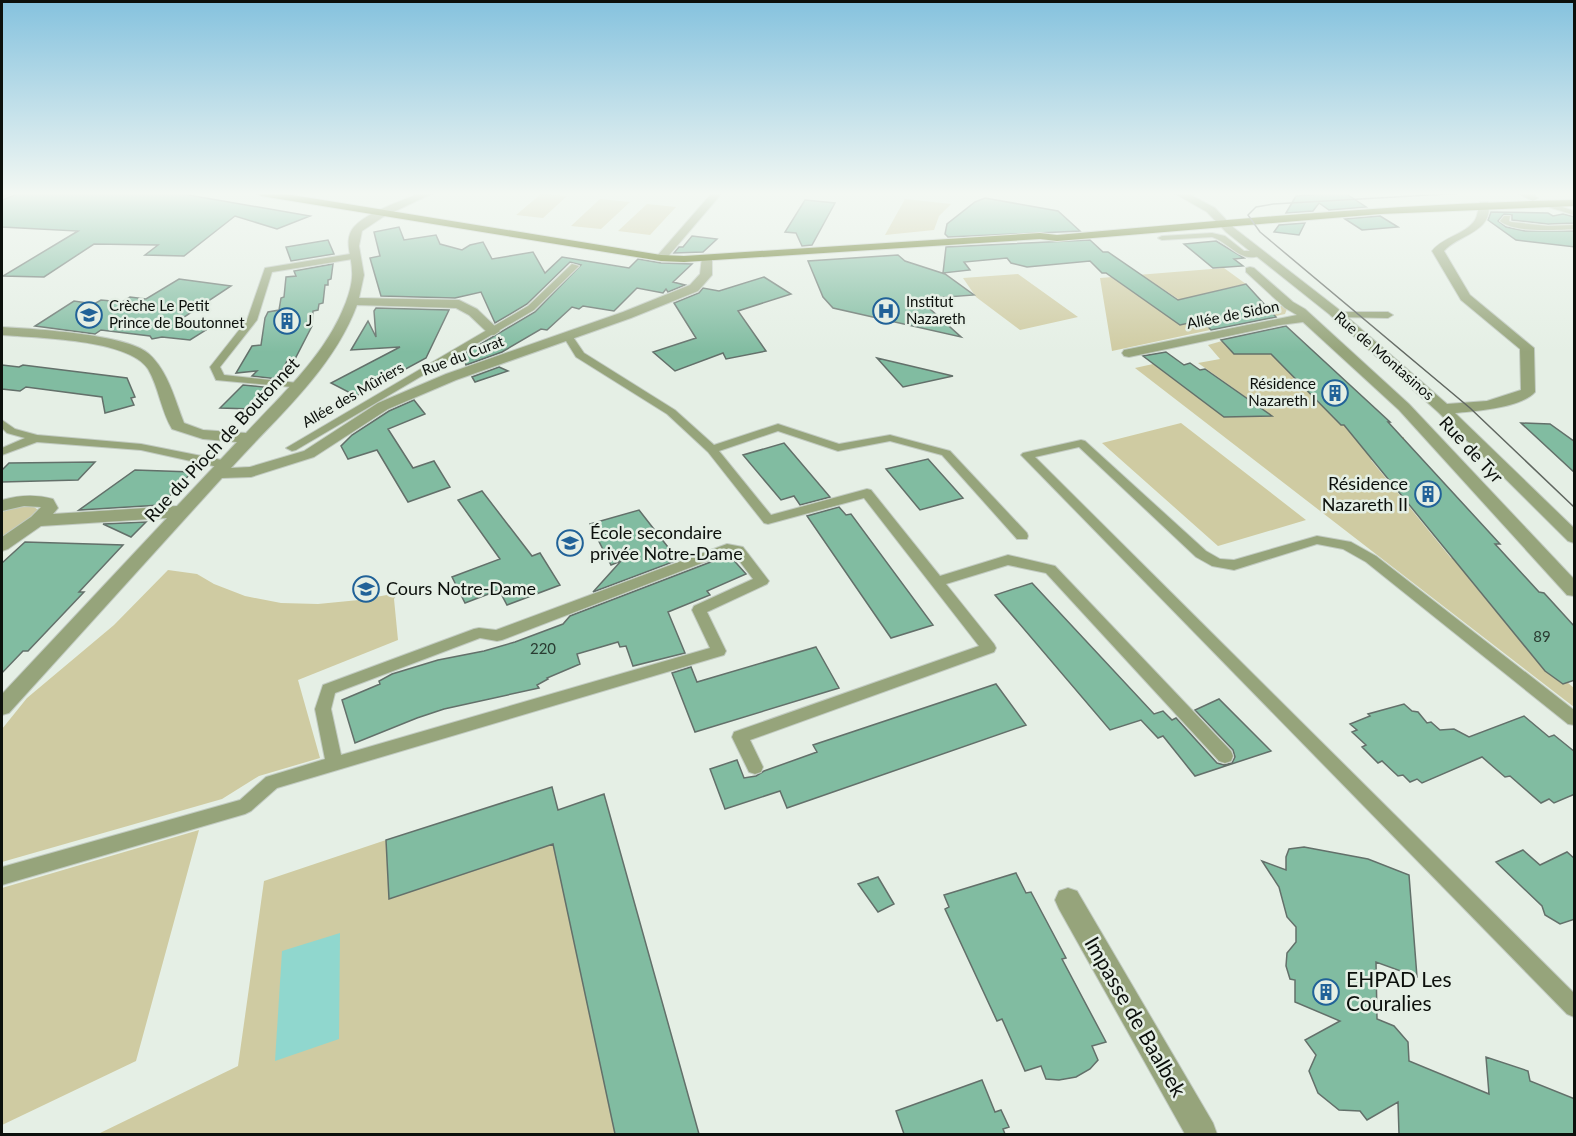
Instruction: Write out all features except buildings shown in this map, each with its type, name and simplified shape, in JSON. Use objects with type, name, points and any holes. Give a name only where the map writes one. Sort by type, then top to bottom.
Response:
[{"type":"main road","points":[[586,246],[661,258],[706,259],[895,246]]},
{"type":"street","name":"Rue du Pioch de Boutonnet","points":[[3,703],[252,438],[316,366],[342,329],[358,274],[355,246]]},
{"type":"street","points":[[661,258],[671,246]]},
{"type":"street","name":"Rue de Montasinos","points":[[1252,246],[1336,313],[1443,409],[1575,537]]},
{"type":"street","points":[[1440,246],[1438,250],[1465,297],[1527,348],[1527,392],[1518,397],[1477,407],[1443,409]]},
{"type":"street","name":"Rue du Curat","points":[[223,469],[251,472],[309,454],[383,406],[451,377],[694,288],[706,275],[706,259]]},
{"type":"street","name":"Rue de Tyr","points":[[1250,270],[1289,305],[1304,315],[1404,407],[1575,590]]},
{"type":"street","points":[[351,301],[459,304],[473,312],[494,331]]},
{"type":"street","name":"Allée de Sidon","points":[[1129,353],[1304,315],[1336,313]]},
{"type":"street","points":[[2,331],[111,344],[142,353],[153,366],[177,426],[204,434],[252,438]]},
{"type":"street","points":[[2,506],[20,501],[43,501],[50,508],[2,545]]},
{"type":"street","points":[[37,520],[184,511]]},
{"type":"street","name":"Impasse de Baalbek","points":[[1068,900],[1202,1134]]},
{"type":"lane","points":[[1232,246],[1242,254],[1261,253]]},
{"type":"lane","points":[[298,386],[220,378],[215,367],[252,320],[267,270],[356,256]]},
{"type":"lane","name":"Allée des Mûriers","points":[[292,448],[531,308],[575,266]]},
{"type":"lane","points":[[1336,313],[1389,315]]},
{"type":"lane","points":[[568,336],[580,355],[671,412],[712,450],[768,520],[867,493],[989,648],[740,737],[755,767]]},
{"type":"lane","points":[[2,423],[11,431],[36,438],[141,447],[223,469]]},
{"type":"lane","points":[[712,450],[778,427],[838,448],[890,438],[946,453],[1022,536]]},
{"type":"lane","points":[[2,452],[36,438]]},
{"type":"lane","points":[[1575,719],[1371,559],[1346,545],[1317,540],[1234,565],[1218,563],[1201,554],[1081,443],[1027,456],[1575,1007]]},
{"type":"lane","points":[[2,876],[245,806],[272,782],[719,651],[699,610],[762,580],[738,550],[727,548],[497,636],[479,633],[328,689],[323,709],[334,763]]},
{"type":"lane","points":[[936,582],[1008,560],[1050,569],[1225,756]]},
{"type":"shaded area","points":[[1224,268],[1246,284],[1219,290],[1184,303],[1160,287],[1124,286],[1180,325],[1250,306],[1283,306],[1287,309],[1285,314],[1112,351],[1100,278]]},
{"type":"shaded area","points":[[1018,274],[1078,317],[1020,330],[976,297],[963,278]]},
{"type":"shaded area","points":[[1222,341],[1234,354],[1272,354],[1358,439],[1404,437],[1404,443],[1419,459],[1371,460],[1451,558],[1507,557],[1469,579],[1545,671],[1563,684],[1567,682],[1574,688],[1574,707],[1135,368],[1153,364],[1224,417],[1251,416],[1260,407],[1198,363],[1220,359],[1208,345]]},
{"type":"shaded area","points":[[1181,423],[1306,520],[1218,546],[1102,443]]},
{"type":"shaded area","points":[[21,505],[33,506],[38,510],[36,514],[2,538],[2,512]]},
{"type":"shaded area","points":[[168,570],[197,574],[214,584],[245,596],[281,603],[318,604],[398,593],[394,599],[398,640],[298,680],[320,758],[259,776],[222,799],[2,862],[2,729],[27,698],[114,625]]},
{"type":"shaded area","points":[[199,830],[136,1061],[2,1125],[2,888]]},
{"type":"shaded area","points":[[386,840],[389,898],[553,844],[615,1134],[98,1134],[238,1066],[264,881]]},
{"type":"water","points":[[340,933],[339,1039],[275,1061],[282,951]]},
{"type":"tram line","points":[[1277,246],[1470,408],[1574,507]]},
{"type":"place","name":"Institut Nazareth","points":[[886,311]]},
{"type":"place","name":"Crèche Le Petit Prince de Boutonnet","points":[[89,315]]},
{"type":"place","name":"J","points":[[287,321]]},
{"type":"place","name":"Résidence Nazareth I","points":[[1335,393]]},
{"type":"place","name":"Résidence Nazareth II","points":[[1428,494]]},
{"type":"place","name":"École secondaire privée Notre-Dame","points":[[570,543]]},
{"type":"place","name":"Cours Notre-Dame","points":[[366,589]]},
{"type":"place","name":"EHPAD Les Couralies","points":[[1326,992]]}]
